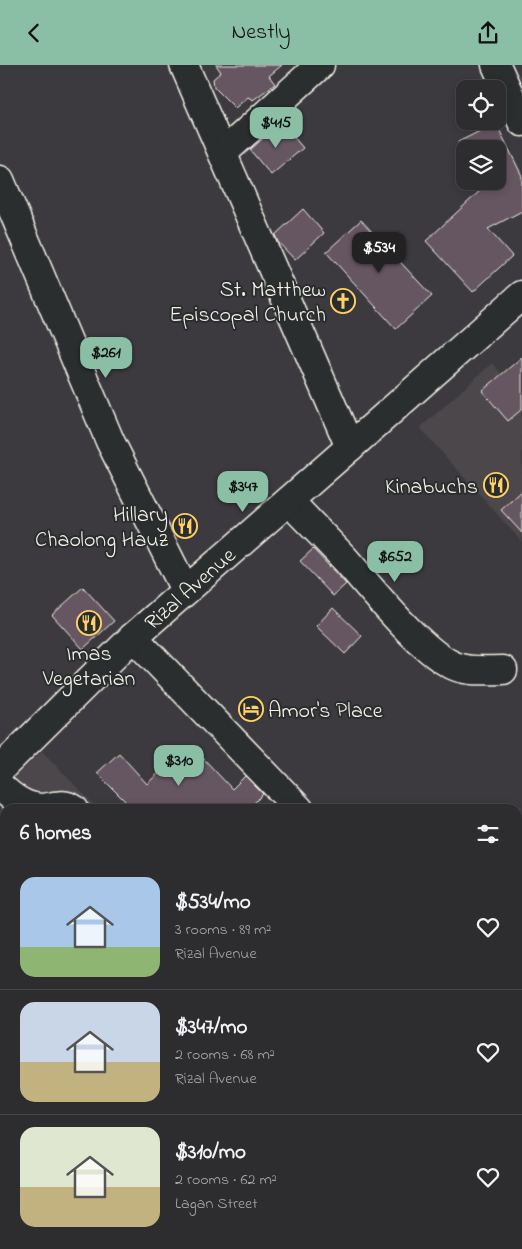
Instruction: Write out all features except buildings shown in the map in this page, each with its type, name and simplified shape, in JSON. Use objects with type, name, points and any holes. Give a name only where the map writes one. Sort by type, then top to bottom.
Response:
[{"type":"street","points":[[184,65],[350,447]]},
{"type":"street","points":[[223,153],[320,65]]},
{"type":"street","points":[[496,65],[522,122]]},
{"type":"street","points":[[0,179],[110,441],[185,590]]},
{"type":"street","name":"Rizal Avenue","points":[[0,769],[133,637],[522,295]]},
{"type":"street","points":[[289,501],[345,559],[393,613],[438,656],[457,667],[503,669]]},
{"type":"street","points":[[133,637],[294,804]]},
{"type":"street","points":[[0,786],[8,794],[28,804]]},
{"type":"shaded area","name":"Kinabuchs","points":[[492,363],[522,396],[522,542],[420,428]]},
{"type":"shaded area","points":[[42,751],[93,804],[0,804],[0,791]]},
{"type":"place","name":"St. Matthew Episcopal Church","points":[[343,301]]},
{"type":"place","name":"Kinabuchs","points":[[496,485]]},
{"type":"place","name":"Hillary Chaolong Hauz","points":[[185,526]]},
{"type":"place","name":"Imas Vegetarian","points":[[89,623]]},
{"type":"place","name":"Amor's Place","points":[[251,709]]}]
